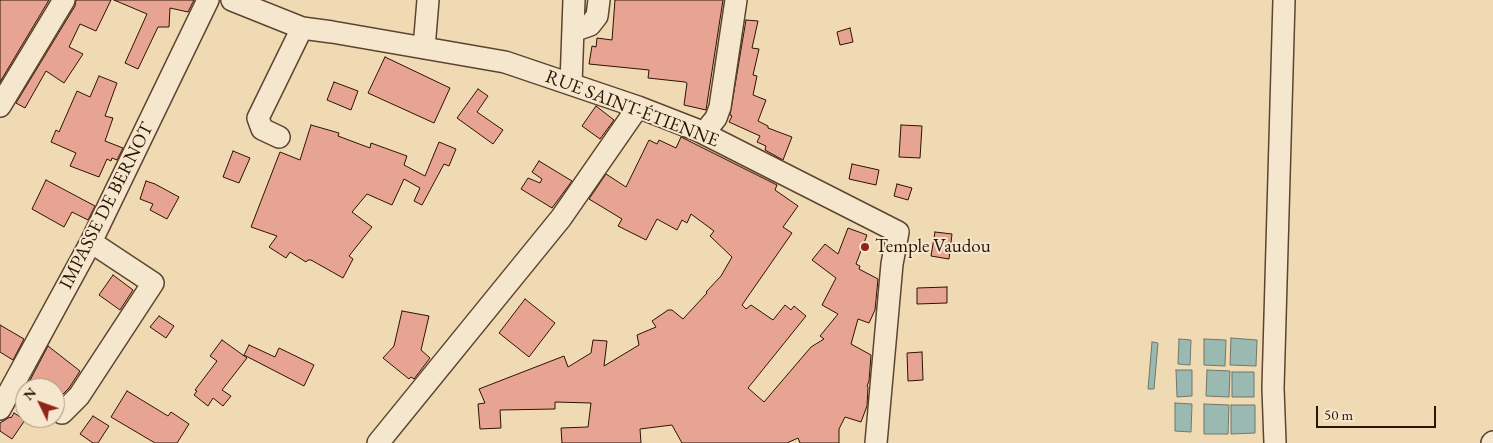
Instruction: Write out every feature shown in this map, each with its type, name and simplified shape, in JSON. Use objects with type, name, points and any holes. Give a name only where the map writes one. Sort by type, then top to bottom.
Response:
[{"type":"street","points":[[0,106],[64,0]]},
{"type":"street","name":"IMPASSE DE BERNOT","points":[[0,409],[91,242],[208,0]]},
{"type":"street","name":"RUE SAINT-ÉTIENNE","points":[[232,0],[302,28],[505,62],[638,107],[704,133],[898,232],[892,264],[876,443]]},
{"type":"street","points":[[424,48],[428,0]]},
{"type":"street","points":[[571,84],[574,0]]},
{"type":"street","points":[[573,31],[590,25],[597,16],[599,0]]},
{"type":"street","points":[[704,133],[716,118],[720,107],[736,0]]},
{"type":"street","points":[[1275,443],[1273,388],[1284,0]]},
{"type":"street","points":[[279,138],[262,129],[258,118],[302,28]]},
{"type":"street","points":[[378,443],[561,218],[638,107]]},
{"type":"street","points":[[65,410],[79,396],[152,283],[91,242]]},
{"type":"water","points":[[1231,338],[1257,340],[1256,366],[1230,365]]},
{"type":"water","points":[[1179,339],[1191,340],[1190,365],[1178,364]]},
{"type":"water","points":[[1204,339],[1226,340],[1225,366],[1204,365]]},
{"type":"water","points":[[1152,342],[1158,343],[1154,389],[1148,389]]},
{"type":"water","points":[[1176,370],[1192,370],[1192,396],[1177,397]]},
{"type":"water","points":[[1207,370],[1230,371],[1229,397],[1206,396]]},
{"type":"water","points":[[1232,372],[1254,372],[1254,397],[1232,397]]},
{"type":"water","points":[[1175,403],[1192,404],[1191,432],[1175,431]]},
{"type":"water","points":[[1204,404],[1229,405],[1228,434],[1204,434]]},
{"type":"water","points":[[1231,405],[1255,405],[1255,433],[1231,434]]},
{"type":"building","points":[[0,0],[49,0],[0,82]]},
{"type":"building","points":[[76,0],[111,0],[96,31],[80,24],[69,47],[83,54],[64,83],[46,71],[25,108],[16,103],[75,6]]},
{"type":"building","points":[[114,0],[194,0],[188,12],[170,8],[169,27],[158,27],[138,69],[125,63],[147,14]]},
{"type":"building","points":[[615,0],[723,0],[706,110],[684,105],[687,83],[685,82],[648,78],[649,70],[589,64],[592,46],[596,47],[597,38],[612,40]]},
{"type":"building","points":[[746,20],[758,21],[752,48],[759,49],[753,75],[757,76],[753,95],[766,100],[758,121],[768,126],[768,128],[792,137],[783,160],[765,150],[766,146],[757,142],[760,136],[729,122],[732,116],[730,115]]},
{"type":"building","points":[[850,28],[853,42],[840,45],[837,32]]},
{"type":"building","points":[[385,57],[450,88],[434,123],[368,93]]},
{"type":"building","points":[[99,76],[117,83],[105,116],[113,118],[105,141],[123,148],[117,160],[112,158],[111,161],[107,159],[99,177],[70,166],[76,153],[51,142],[56,130],[59,132],[77,91],[90,97]]},
{"type":"building","points":[[334,82],[358,91],[351,110],[327,100]]},
{"type":"building","points":[[478,89],[488,96],[477,112],[503,130],[493,144],[457,118]]},
{"type":"building","points":[[596,106],[614,120],[600,139],[582,126]]},
{"type":"building","points":[[311,125],[339,133],[338,136],[370,148],[371,143],[407,156],[404,165],[425,176],[439,142],[456,149],[449,166],[444,164],[422,205],[414,201],[420,188],[404,179],[392,205],[367,194],[352,212],[372,227],[349,256],[353,259],[343,278],[311,260],[306,262],[290,252],[286,258],[269,247],[277,236],[251,227],[280,152],[300,160]]},
{"type":"building","points":[[901,125],[922,126],[920,158],[899,157]]},
{"type":"building","points":[[681,137],[777,185],[775,190],[798,206],[783,227],[792,233],[742,305],[746,309],[751,305],[773,320],[785,305],[791,310],[794,306],[806,316],[748,388],[764,402],[811,347],[824,339],[820,336],[838,314],[822,305],[836,278],[812,260],[825,244],[838,254],[848,228],[867,235],[856,264],[860,266],[859,269],[878,279],[875,310],[869,323],[858,319],[851,344],[871,355],[867,386],[867,406],[861,422],[845,417],[839,429],[839,443],[800,443],[798,438],[787,443],[682,443],[672,425],[640,429],[641,443],[562,443],[561,428],[588,427],[591,403],[555,402],[555,409],[500,410],[501,428],[480,429],[478,404],[485,403],[479,389],[564,356],[568,367],[591,353],[593,340],[607,341],[604,366],[639,345],[637,335],[656,327],[652,321],[668,310],[672,310],[683,319],[721,276],[732,257],[710,236],[714,231],[691,214],[687,223],[682,220],[677,230],[657,219],[646,240],[618,226],[622,219],[589,199],[606,174],[626,187],[649,140],[657,144],[659,140],[676,148]]},
{"type":"building","points":[[233,151],[250,158],[239,183],[223,177]]},
{"type":"building","points":[[539,161],[572,181],[552,208],[521,189],[528,178],[540,183],[542,179],[532,172]]},
{"type":"building","points":[[852,164],[879,170],[876,185],[849,179]]},
{"type":"building","points":[[46,180],[95,206],[88,220],[72,212],[64,227],[32,209]]},
{"type":"building","points":[[146,181],[179,197],[167,219],[150,210],[153,204],[140,199]]},
{"type":"building","points":[[897,184],[912,188],[908,200],[894,196]]},
{"type":"building","points":[[935,232],[952,234],[949,259],[931,256]]},
{"type":"building","points":[[113,275],[133,290],[120,310],[99,295]]},
{"type":"building","points":[[947,287],[947,303],[917,304],[917,288]]},
{"type":"building","points":[[525,299],[555,323],[529,357],[499,333]]},
{"type":"building","points":[[402,311],[429,316],[421,350],[430,358],[414,379],[411,377],[409,379],[383,358],[394,346]]},
{"type":"building","points":[[159,316],[174,326],[166,338],[150,327]]},
{"type":"building","points":[[0,325],[24,339],[13,360],[0,352]]},
{"type":"building","points":[[222,340],[247,358],[222,390],[231,396],[223,406],[213,398],[208,406],[194,395],[197,391],[195,390],[217,361],[210,356]]},
{"type":"building","points":[[249,345],[275,357],[279,348],[314,365],[304,386],[244,355]]},
{"type":"building","points":[[48,346],[80,371],[65,392],[65,378],[31,378]]},
{"type":"building","points":[[922,352],[923,380],[908,381],[907,353]]},
{"type":"building","points":[[127,391],[168,416],[171,412],[189,424],[177,443],[155,443],[111,417]]},
{"type":"building","points":[[15,414],[15,428],[20,428],[12,439],[0,431],[0,423],[11,418]]},
{"type":"building","points":[[93,416],[109,426],[98,443],[93,443],[80,434]]},
{"type":"place","name":"Temple Vaudou","points":[[865,247]]}]
